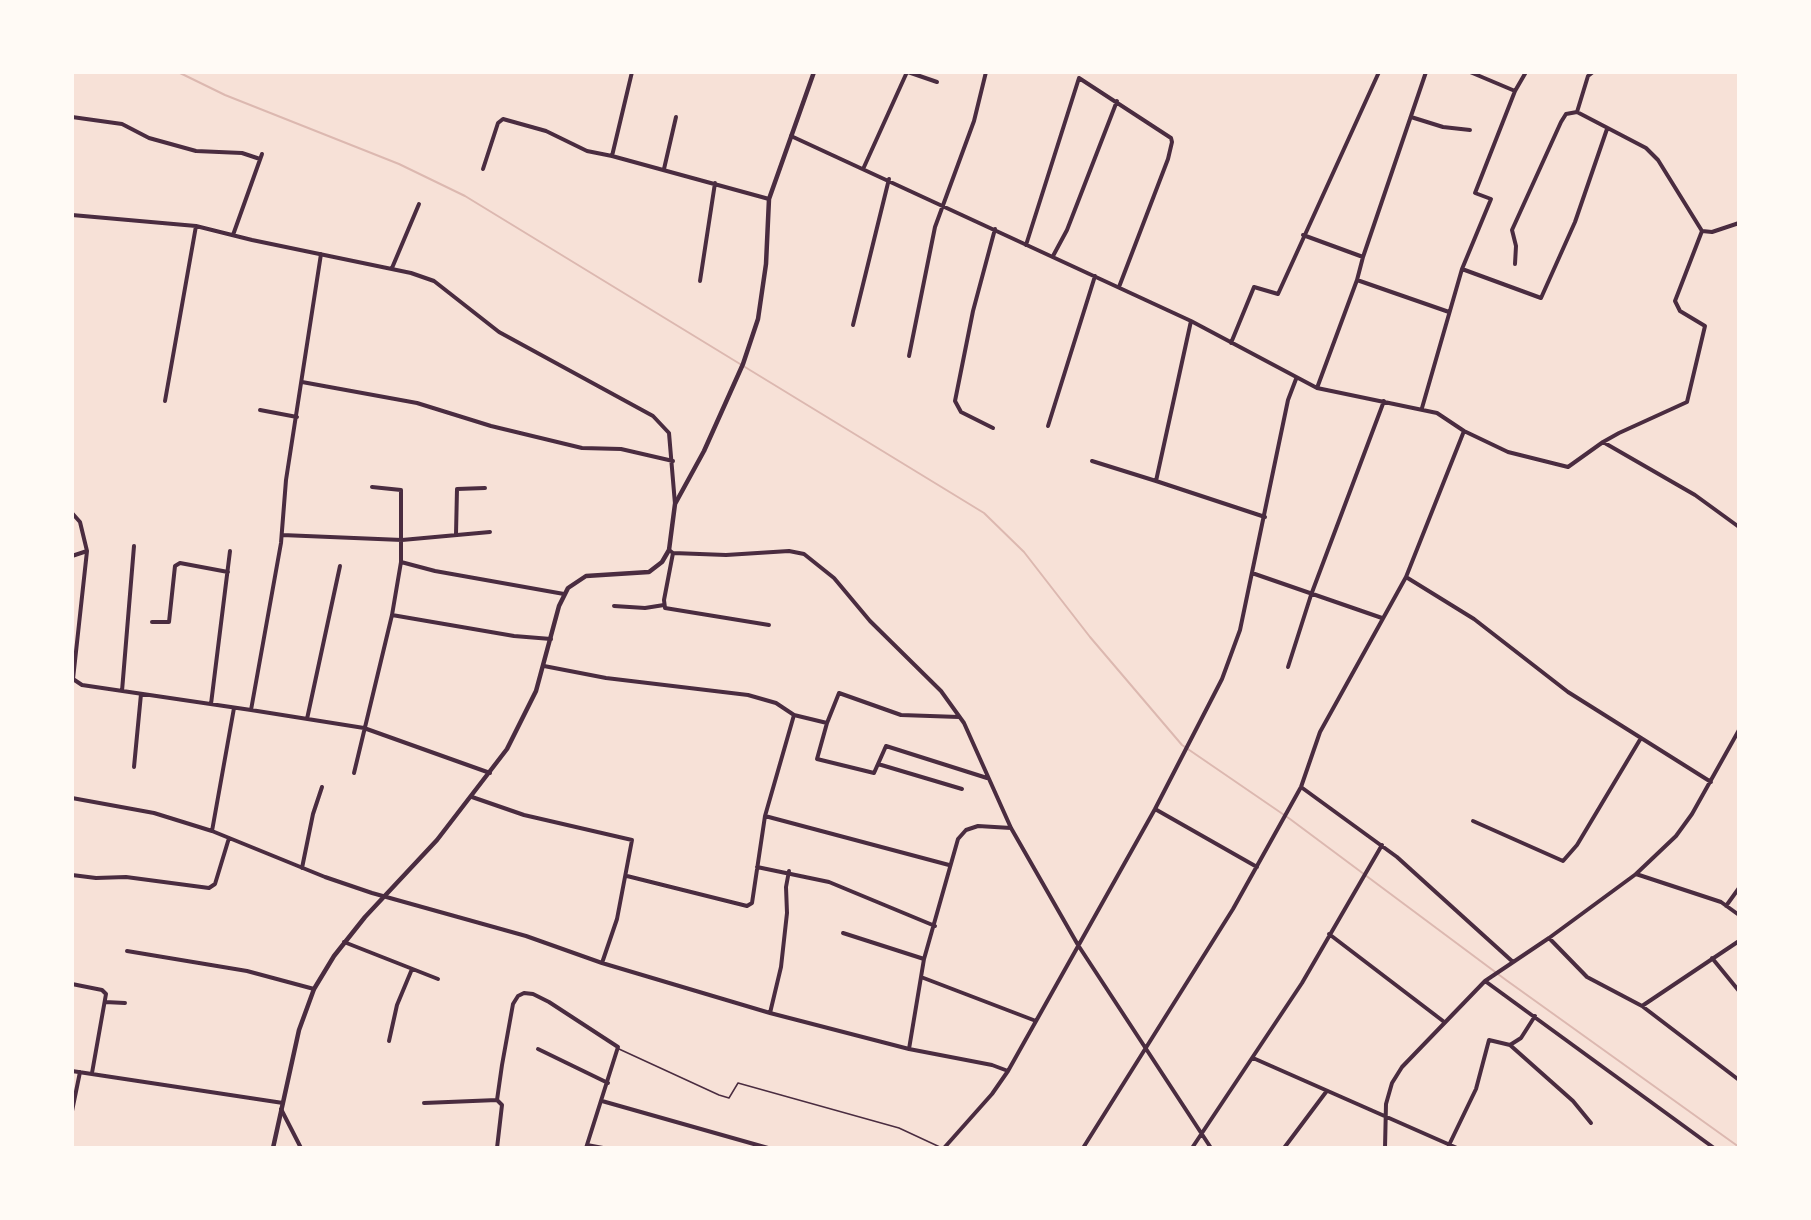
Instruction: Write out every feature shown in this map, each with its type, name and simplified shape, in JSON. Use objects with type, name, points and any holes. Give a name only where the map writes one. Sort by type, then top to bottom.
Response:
[{"type":"street","points":[[612,156],[632,72]]},
{"type":"street","points":[[864,167],[908,72],[937,82]]},
{"type":"street","points":[[909,356],[930,248],[942,205],[974,121],[986,72]]},
{"type":"street","points":[[1231,343],[1254,287],[1278,294],[1379,72]]},
{"type":"street","points":[[1317,388],[1357,280],[1426,72]]},
{"type":"street","points":[[1470,72],[1515,91]]},
{"type":"street","points":[[1422,408],[1462,269],[1491,199],[1475,193],[1515,91],[1526,72]]},
{"type":"street","points":[[1577,112],[1588,76],[1593,72]]},
{"type":"street","points":[[675,504],[704,451],[743,364],[764,289],[769,199],[811,73]]},
{"type":"street","points":[[1026,245],[1079,78],[1171,138],[1172,142],[1168,159],[1119,287]]},
{"type":"street","points":[[1053,256],[1067,230],[1117,101]]},
{"type":"street","points":[[1515,264],[1516,246],[1512,230],[1561,122],[1566,114],[1577,112],[1646,148],[1658,160],[1702,231]]},
{"type":"street","points":[[72,117],[122,124],[149,138],[196,151],[261,156],[233,235]]},
{"type":"street","points":[[664,170],[676,117]]},
{"type":"street","points":[[1411,117],[1443,128],[1470,130]]},
{"type":"street","points":[[483,169],[498,123],[503,120],[546,131],[587,151],[769,199]]},
{"type":"street","points":[[1462,269],[1541,298],[1575,222],[1607,129]]},
{"type":"street","points":[[791,136],[864,167],[1191,321],[1296,379],[1317,388],[1422,408],[1437,413],[1464,431],[1508,452],[1568,467],[1618,432],[1687,402],[1705,326],[1680,311],[1675,301],[1702,231]]},
{"type":"street","points":[[853,325],[889,179]]},
{"type":"street","points":[[700,281],[715,183]]},
{"type":"street","points":[[392,268],[419,204]]},
{"type":"street","points":[[72,215],[196,226],[392,268],[434,281],[499,332],[653,416],[669,433],[673,461],[672,495],[675,504],[664,605]]},
{"type":"street","points":[[1702,231],[1712,232],[1739,223]]},
{"type":"street","points":[[165,401],[196,226]]},
{"type":"street","points":[[993,428],[961,412],[955,401],[973,311],[995,229]]},
{"type":"street","points":[[1303,235],[1363,257]]},
{"type":"street","points":[[251,710],[282,535],[286,480],[321,254]]},
{"type":"street","points":[[1048,426],[1095,276]]},
{"type":"street","points":[[1357,280],[1449,312]]},
{"type":"street","points":[[1156,481],[1191,321]]},
{"type":"street","points":[[943,1148],[992,1094],[1008,1071],[1186,753],[1237,644],[1266,517],[1283,421],[1296,379]]},
{"type":"street","points":[[302,382],[417,403],[491,426],[572,445],[621,449],[673,461]]},
{"type":"street","points":[[1288,667],[1311,595],[1384,401]]},
{"type":"street","points":[[260,410],[297,417]]},
{"type":"street","points":[[1083,1148],[1192,977],[1287,812],[1300,787],[1320,732],[1406,577],[1464,431]]},
{"type":"street","points":[[1603,442],[1695,495],[1739,527]]},
{"type":"street","points":[[1092,461],[1266,517]]},
{"type":"street","points":[[354,773],[392,615],[401,562],[401,490],[372,487]]},
{"type":"street","points":[[456,534],[457,489],[485,488]]},
{"type":"street","points":[[72,513],[80,522],[87,550],[73,679],[82,685],[364,728],[490,773]]},
{"type":"street","points":[[282,535],[402,540],[436,539],[456,534],[490,532]]},
{"type":"street","points":[[122,691],[134,546]]},
{"type":"street","points":[[72,556],[87,550]]},
{"type":"street","points":[[211,704],[230,551]]},
{"type":"street","points":[[273,1148],[299,1030],[314,989],[344,942],[437,840],[490,773],[518,730],[544,666],[564,594],[573,583],[586,576],[649,572],[671,551]]},
{"type":"street","points":[[671,551],[748,555],[789,551],[811,557],[834,578],[870,621],[941,691],[960,717],[1011,828],[1078,945],[1211,1148]]},
{"type":"street","points":[[401,562],[435,571],[564,594]]},
{"type":"street","points":[[152,622],[168,622],[175,566],[180,563],[228,572]]},
{"type":"street","points":[[308,719],[340,566]]},
{"type":"street","points":[[1252,573],[1383,618]]},
{"type":"street","points":[[1406,577],[1474,619],[1568,692],[1711,782]]},
{"type":"street","points":[[614,606],[645,608],[664,605]]},
{"type":"street","points":[[664,605],[668,609],[769,625]]},
{"type":"street","points":[[392,615],[514,636],[551,639]]},
{"type":"street","points":[[544,666],[606,678],[748,695],[776,703],[794,715],[827,723]]},
{"type":"street","points":[[960,717],[902,715],[839,693],[827,723],[817,759],[874,773],[886,746],[988,778]]},
{"type":"street","points":[[134,767],[141,694]]},
{"type":"street","points":[[212,831],[234,708]]},
{"type":"street","points":[[627,876],[747,906],[752,903],[765,816],[794,715]]},
{"type":"street","points":[[1385,1148],[1386,1104],[1392,1083],[1402,1066],[1443,1021],[1485,981],[1549,938],[1636,874],[1676,836],[1711,782],[1739,730]]},
{"type":"street","points":[[1473,821],[1563,861],[1577,844],[1641,738]]},
{"type":"street","points":[[878,764],[962,789]]},
{"type":"street","points":[[302,868],[322,787]]},
{"type":"street","points":[[1300,787],[1382,845],[1513,962]]},
{"type":"street","points":[[472,797],[524,815],[632,840],[627,876],[602,963]]},
{"type":"street","points":[[72,798],[154,813],[212,831],[302,868],[384,896],[526,936],[602,963],[770,1013],[909,1049],[992,1065],[1008,1071]]},
{"type":"street","points":[[1155,809],[1257,867]]},
{"type":"street","points":[[765,816],[949,865]]},
{"type":"street","points":[[909,1049],[924,959],[958,839],[966,830],[978,826],[1011,828]]},
{"type":"street","points":[[72,875],[96,878],[126,877],[208,888],[215,884],[229,838]]},
{"type":"street","points":[[1192,1148],[1302,983],[1382,845]]},
{"type":"street","points":[[757,867],[829,882],[935,926]]},
{"type":"street","points":[[770,1013],[781,967],[789,872]]},
{"type":"street","points":[[1636,874],[1726,906],[1739,915]]},
{"type":"street","points":[[1726,906],[1739,888]]},
{"type":"street","points":[[843,933],[924,959]]},
{"type":"street","points":[[1329,934],[1443,1021]]},
{"type":"street","points":[[1549,938],[1587,977],[1642,1006],[1739,1080]]},
{"type":"street","points":[[1642,1006],[1739,941]]},
{"type":"street","points":[[344,942],[438,979]]},
{"type":"street","points":[[127,951],[247,971],[314,989]]},
{"type":"street","points":[[1712,958],[1739,991]]},
{"type":"street","points":[[389,1041],[397,1005],[412,969]]},
{"type":"street","points":[[921,977],[1036,1021]]},
{"type":"street","points":[[1485,981],[1714,1148]]},
{"type":"street","points":[[72,984],[102,990],[106,994],[92,1073]]},
{"type":"street","points":[[497,1100],[513,1005],[518,996],[533,994],[616,1043],[618,1048],[608,1083],[586,1147],[603,1148]]},
{"type":"street","points":[[105,1002],[125,1003]]},
{"type":"street","points":[[1509,1045],[1521,1038],[1535,1016]]},
{"type":"street","points":[[1449,1145],[1476,1089],[1489,1040],[1509,1045],[1573,1101],[1591,1123]]},
{"type":"street","points":[[538,1049],[608,1083]]},
{"type":"street","points":[[1253,1058],[1386,1119],[1457,1148]]},
{"type":"street","points":[[72,1071],[283,1103]]},
{"type":"street","points":[[72,1111],[80,1072]]},
{"type":"street","points":[[1284,1148],[1326,1092]]},
{"type":"street","points":[[424,1103],[497,1100],[502,1104],[497,1148]]},
{"type":"street","points":[[602,1101],[768,1148]]},
{"type":"street","points":[[281,1109],[301,1148]]},
{"type":"lane","points":[[618,1048],[719,1095],[729,1098],[738,1083],[899,1128],[943,1148]]},
{"type":"waterway","points":[[178,72],[225,95],[399,164],[465,196],[984,513],[1024,552],[1090,637],[1182,745],[1290,819],[1506,980],[1739,1147]]}]
